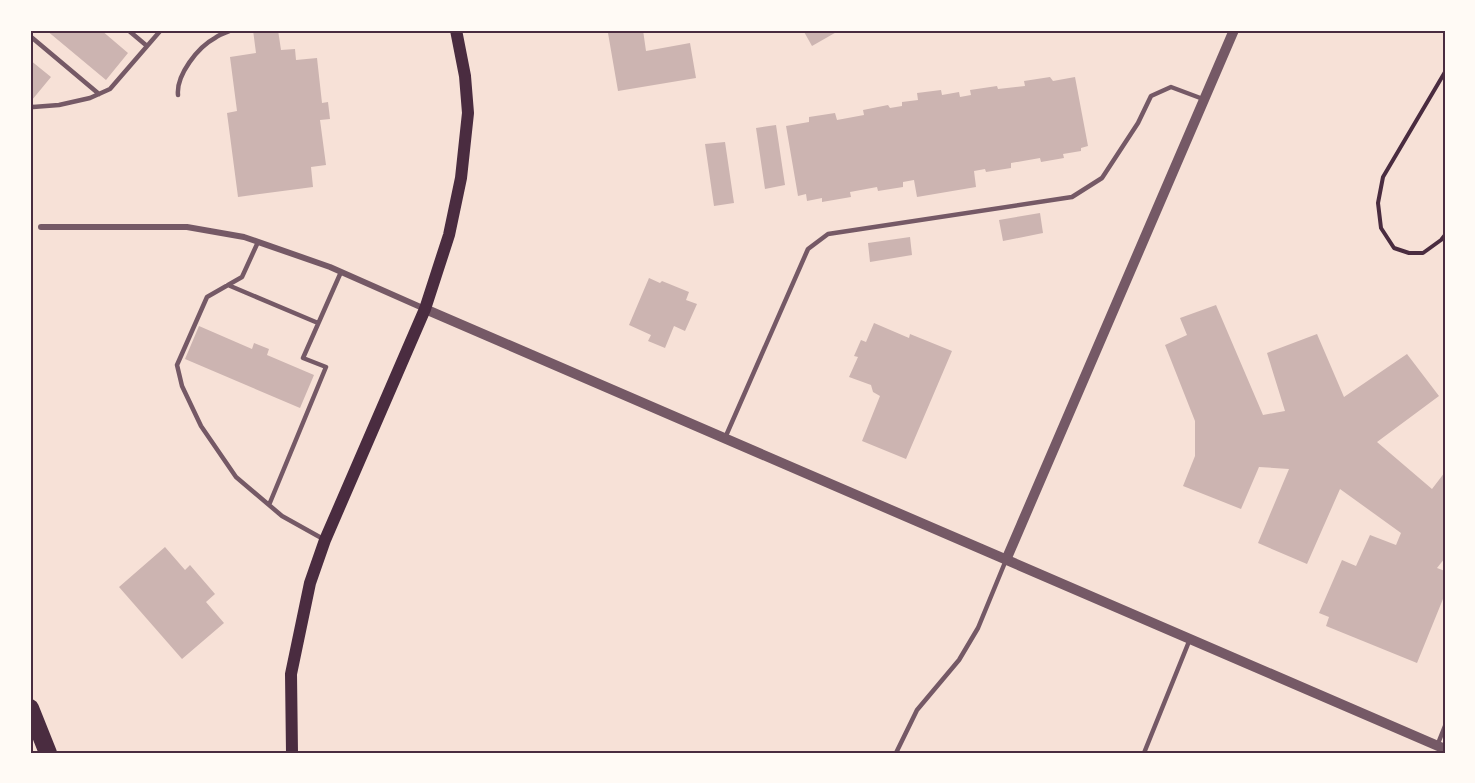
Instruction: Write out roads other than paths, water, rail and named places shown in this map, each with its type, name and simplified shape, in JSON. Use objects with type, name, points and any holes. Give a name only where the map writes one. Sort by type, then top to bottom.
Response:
[{"type":"highway","points":[[30,708],[48,753]]},
{"type":"main road","points":[[292,753],[291,674],[310,583],[325,540],[425,309],[449,235],[461,178],[468,113],[465,76],[456,30]]},
{"type":"street","points":[[1006,560],[1234,30]]},
{"type":"street","points":[[42,227],[187,227],[244,237],[341,272],[1443,750]]},
{"type":"lane","points":[[128,30],[147,46]]},
{"type":"lane","points":[[30,105],[59,105],[90,98],[110,89],[161,30]]},
{"type":"lane","points":[[178,95],[177,87],[189,62],[213,38],[232,30]]},
{"type":"lane","points":[[30,36],[99,94]]},
{"type":"lane","points":[[724,438],[808,249],[828,234],[1072,197],[1102,178],[1138,123],[1151,96],[1171,87],[1205,100]]},
{"type":"lane","points":[[258,242],[242,277],[207,297],[177,365],[182,386],[201,426],[236,477],[282,516],[325,540]]},
{"type":"lane","points":[[269,505],[326,367],[303,358],[341,272]]},
{"type":"lane","points":[[228,285],[318,323]]},
{"type":"lane","points":[[896,753],[917,710],[959,660],[978,628],[1006,560]]},
{"type":"lane","points":[[1144,753],[1190,639]]},
{"type":"lane","points":[[1443,750],[1445,726]]}]
